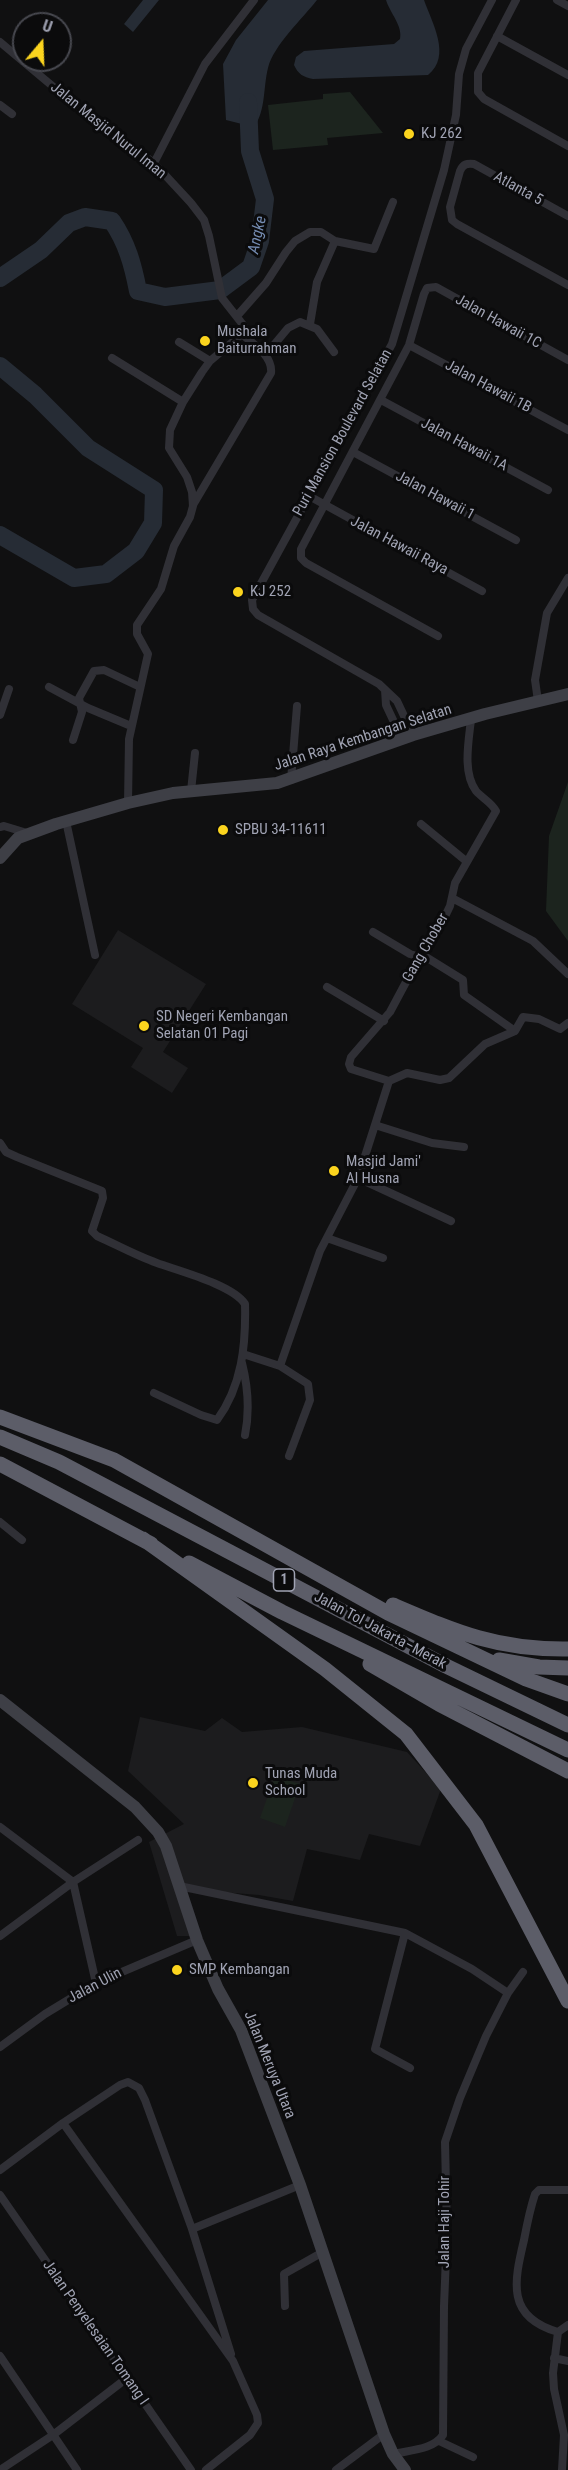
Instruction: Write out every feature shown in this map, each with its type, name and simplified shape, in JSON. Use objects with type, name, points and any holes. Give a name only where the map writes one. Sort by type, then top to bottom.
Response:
[{"type":"highway","points":[[0,1417],[114,1460],[388,1613],[526,1679],[568,1694]]},
{"type":"highway","name":"Jalan Tol Jakarta–Merak","points":[[0,1437],[69,1467],[446,1666],[568,1725]]},
{"type":"highway","name":"Jalan Tol Jakarta–Merak","points":[[0,1464],[282,1612],[568,1750]]},
{"type":"highway","points":[[143,1539],[325,1669],[406,1734],[476,1825],[568,2001]]},
{"type":"highway","points":[[336,1585],[392,1604],[458,1633],[488,1642],[523,1647],[568,1649]]},
{"type":"highway","points":[[282,1612],[439,1704],[568,1771]]},
{"type":"highway","points":[[470,1653],[539,1666],[568,1668]]},
{"type":"highway","points":[[526,1679],[568,1685]]},
{"type":"main road","name":"Jalan Raya Kembangan Selatan","points":[[2,856],[12,843],[27,833],[128,803],[191,791],[246,788],[291,780],[407,737],[568,694]]},
{"type":"main road","name":"Jalan Meruya Utara","points":[[0,1700],[135,1807],[158,1832],[166,1846],[197,1940],[218,1989],[241,2030],[300,2185],[384,2434],[393,2454],[405,2470]]},
{"type":"street","points":[[154,163],[205,64],[254,0]]},
{"type":"street","name":"Puri Mansion Boulevard Selatan","points":[[407,737],[386,705],[385,690],[380,684],[258,615],[253,609],[252,600],[255,592],[316,501],[392,344],[444,170],[456,115],[459,74],[466,49],[492,0]]},
{"type":"street","points":[[516,0],[478,73],[478,92],[484,99],[568,146]]},
{"type":"street","points":[[557,0],[568,6]]},
{"type":"street","points":[[497,36],[568,75]]},
{"type":"street","name":"Jalan Masjid Nurul Iman","points":[[2,47],[81,110],[154,163],[191,203],[204,220],[222,298],[237,316]]},
{"type":"street","points":[[0,105],[12,114]]},
{"type":"street","name":"Atlanta 5","points":[[568,216],[474,164],[463,166],[460,171],[450,207],[452,220],[568,285]]},
{"type":"street","points":[[193,506],[192,492],[187,477],[172,455],[168,440],[183,402],[210,361],[242,334],[244,326],[237,316],[266,283],[295,242],[316,230],[335,241],[374,249],[393,202]]},
{"type":"street","points":[[310,324],[317,282],[335,241]]},
{"type":"street","name":"Jalan Hawaii 1C","points":[[409,345],[423,294],[428,288],[436,287],[568,360]]},
{"type":"street","points":[[262,351],[268,352],[295,323],[310,324],[317,328],[334,352]]},
{"type":"street","points":[[128,803],[127,772],[131,726],[148,654],[137,633],[137,626],[161,589],[174,546],[193,506],[271,373],[270,362],[262,351],[242,334]]},
{"type":"street","points":[[179,342],[210,361]]},
{"type":"street","points":[[409,345],[353,452],[316,501],[301,549],[302,558],[306,563],[438,636]]},
{"type":"street","name":"Jalan Hawaii 1B","points":[[409,345],[568,430]]},
{"type":"street","points":[[112,358],[183,402]]},
{"type":"street","name":"Jalan Hawaii 1A","points":[[381,400],[548,490]]},
{"type":"street","name":"Jalan Hawaii 1","points":[[353,452],[516,540]]},
{"type":"street","name":"Jalan Hawaii Raya","points":[[316,501],[483,591]]},
{"type":"street","points":[[538,701],[535,680],[546,619],[552,604],[568,578]]},
{"type":"street","points":[[73,740],[82,712],[80,703],[89,675],[98,669],[140,687]]},
{"type":"street","points":[[49,687],[131,726]]},
{"type":"street","points":[[0,715],[9,689]]},
{"type":"street","points":[[291,780],[297,706]]},
{"type":"street","name":"Gang Chober","points":[[389,1081],[356,1072],[349,1064],[354,1053],[384,1021],[420,955],[437,933],[450,906],[455,883],[496,812],[475,790],[470,777],[468,765],[471,719]]},
{"type":"street","points":[[191,791],[195,753]]},
{"type":"street","points":[[66,821],[95,955]]},
{"type":"street","points":[[421,824],[466,861]]},
{"type":"street","points":[[1,825],[27,833]]},
{"type":"street","points":[[452,898],[533,941],[568,974]]},
{"type":"street","points":[[373,932],[410,954],[420,955],[463,980],[464,995],[515,1031]]},
{"type":"street","points":[[327,987],[384,1021]]},
{"type":"street","points":[[280,1366],[320,1251],[358,1178],[389,1081],[407,1074],[440,1080],[449,1078],[485,1044],[515,1031],[523,1017],[526,1016],[560,1029],[568,1023]]},
{"type":"street","points":[[375,1125],[432,1143],[464,1147]]},
{"type":"street","points":[[0,1143],[6,1152],[102,1191],[103,1198],[92,1231],[97,1236],[155,1263],[210,1281],[242,1298],[245,1304],[242,1358],[234,1390],[217,1420],[154,1393]]},
{"type":"street","points":[[358,1178],[451,1221]]},
{"type":"street","points":[[327,1238],[383,1258]]},
{"type":"street","points":[[242,1358],[280,1366],[302,1378],[310,1389],[310,1400],[289,1456]]},
{"type":"street","points":[[242,1358],[247,1385],[248,1420],[245,1435]]},
{"type":"street","points":[[0,1522],[22,1540]]},
{"type":"street","points":[[0,1827],[73,1882],[96,1983]]},
{"type":"street","points":[[0,1936],[73,1882],[138,1840]]},
{"type":"street","points":[[179,1886],[405,1933],[472,1969],[508,1993]]},
{"type":"street","points":[[405,1933],[375,2049],[410,2068]]},
{"type":"street","name":"Jalan Ulin","points":[[0,2047],[45,2014],[96,1983],[197,1940]]},
{"type":"street","name":"Jalan Haji Tohir","points":[[439,2441],[444,2426],[444,2306],[447,2231],[445,2142],[460,2097],[508,1993],[523,1972]]},
{"type":"street","points":[[0,2170],[120,2085],[128,2082],[139,2088],[192,2229],[234,2361],[257,2415],[258,2423],[250,2435],[206,2470]]},
{"type":"street","points":[[63,2124],[234,2361]]},
{"type":"street","points":[[192,2229],[300,2185]]},
{"type":"street","points":[[558,2332],[539,2325],[528,2315],[519,2298],[515,2277],[535,2194],[539,2190],[568,2190]]},
{"type":"street","name":"Jalan Penyelesaian Tomang I","points":[[0,2196],[191,2470]]},
{"type":"street","points":[[285,2306],[285,2274],[323,2252]]},
{"type":"street","points":[[561,2470],[566,2436],[554,2389],[554,2358],[558,2332],[568,2325]]},
{"type":"street","points":[[0,2358],[77,2470]]},
{"type":"street","points":[[554,2358],[568,2361]]},
{"type":"street","points":[[0,2470],[53,2435],[127,2378]]},
{"type":"street","points":[[558,2426],[561,2438],[561,2470]]},
{"type":"street","points":[[336,2470],[384,2434]]},
{"type":"street","points":[[393,2454],[427,2447],[439,2441],[473,2457]]},
{"type":"shaded area","points":[[143,0],[159,0],[133,32],[124,24]]},
{"type":"shaded area","points":[[268,0],[317,0],[282,42],[271,60],[266,76],[261,113],[254,127],[226,120],[223,64],[236,40]]},
{"type":"shaded area","points":[[386,0],[424,0],[435,29],[439,49],[439,58],[428,75],[313,79],[297,71],[294,65],[296,57],[304,51],[394,44],[400,39],[400,29]]},
{"type":"shaded area","points":[[350,92],[383,133],[327,138],[328,145],[273,150],[268,105],[323,99],[323,94]]},
{"type":"shaded area","points":[[568,782],[568,941],[546,911],[549,836]]},
{"type":"shaded area","name":"SD Negeri Kembangan Selatan 01 Pagi","points":[[118,930],[206,984],[163,1052],[188,1068],[172,1093],[131,1067],[143,1048],[72,1004]]},
{"type":"shaded area","points":[[140,1717],[205,1731],[222,1718],[242,1732],[302,1727],[407,1752],[441,1789],[420,1846],[369,1834],[360,1860],[307,1849],[293,1901],[259,1895],[183,1889],[198,1936],[177,1936],[149,1842],[184,1824],[128,1771]]},
{"type":"shaded area","points":[[275,1776],[300,1784],[285,1827],[260,1818]]},
{"type":"waterway","name":"Angke","points":[[0,278],[41,250],[69,223],[85,217],[112,221],[129,255],[138,291],[165,297],[220,290],[251,267],[260,241],[265,199],[250,151],[248,102]]},
{"type":"waterway","name":"Angke","points":[[0,366],[35,395],[88,448],[154,490],[153,523],[136,551],[106,574],[74,578],[0,535]]},
{"type":"place","name":"KJ 262","points":[[409,134]]},
{"type":"place","name":"Mushala Baiturrahman","points":[[205,341]]},
{"type":"place","name":"KJ 252","points":[[238,592]]},
{"type":"place","name":"SPBU 34-11611","points":[[223,830]]},
{"type":"place","name":"SD Negeri Kembangan Selatan 01 Pagi","points":[[144,1026]]},
{"type":"place","name":"Masjid Jami' Al Husna","points":[[334,1171]]},
{"type":"place","name":"Tunas Muda School","points":[[253,1783]]},
{"type":"place","name":"SMP Kembangan","points":[[177,1970]]}]
